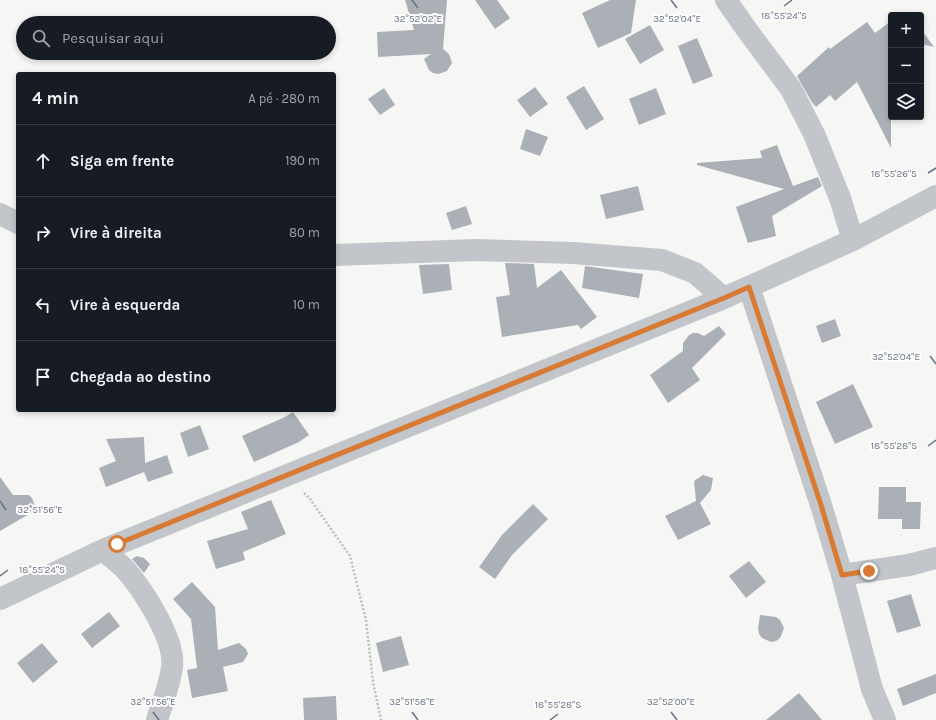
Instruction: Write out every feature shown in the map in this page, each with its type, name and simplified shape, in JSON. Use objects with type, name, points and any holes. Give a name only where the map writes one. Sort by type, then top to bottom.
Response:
[{"type":"street","points":[[726,0],[791,89],[814,134],[840,198],[853,240]]},
{"type":"street","points":[[0,600],[103,550],[724,298],[853,240],[936,196]]},
{"type":"street","points":[[0,214],[16,222]]},
{"type":"street","points":[[336,255],[477,250],[573,253],[662,260],[695,273],[724,298]]},
{"type":"street","points":[[749,287],[819,497],[842,575],[872,690],[884,720]]},
{"type":"street","points":[[103,550],[124,568],[141,590],[165,630],[172,650],[172,667],[157,720]]},
{"type":"street","points":[[842,575],[909,565],[936,558]]},
{"type":"path","points":[[286,475],[310,499],[350,556],[366,620],[372,682],[381,720]]},
{"type":"building","points":[[405,0],[447,0],[443,49],[449,54],[452,63],[447,71],[438,74],[429,70],[424,59],[431,54],[378,57],[377,32],[414,30]]},
{"type":"building","points":[[475,0],[497,0],[510,18],[495,29]]},
{"type":"building","points":[[610,0],[636,0],[631,33],[598,48],[582,13]]},
{"type":"building","points":[[867,22],[875,33],[888,23],[888,120],[891,120],[891,148],[857,82],[835,101],[830,95],[816,107],[797,76],[829,47],[830,49]]},
{"type":"building","points":[[650,25],[664,50],[640,64],[625,39]]},
{"type":"building","points":[[924,33],[934,47],[924,45]]},
{"type":"building","points":[[697,38],[713,76],[693,84],[678,46]]},
{"type":"building","points":[[584,86],[604,119],[586,130],[566,97]]},
{"type":"building","points":[[535,87],[548,104],[530,117],[517,100]]},
{"type":"building","points":[[384,88],[395,105],[380,115],[368,99]]},
{"type":"building","points":[[656,88],[666,114],[639,125],[629,99]]},
{"type":"building","points":[[526,129],[548,137],[540,156],[520,149]]},
{"type":"building","points":[[777,145],[793,186],[818,177],[822,186],[772,216],[776,236],[748,243],[736,207],[784,189],[697,165],[697,163],[762,158],[760,151]]},
{"type":"building","points":[[638,186],[644,210],[606,219],[600,195]]},
{"type":"building","points":[[466,206],[472,224],[452,230],[446,213]]},
{"type":"building","points":[[505,263],[534,264],[537,288],[561,270],[597,317],[581,329],[578,325],[502,337],[496,297],[510,295]]},
{"type":"building","points":[[449,264],[452,290],[423,294],[419,265]]},
{"type":"building","points":[[585,266],[643,274],[639,298],[582,288]]},
{"type":"building","points":[[835,319],[841,336],[822,343],[816,326]]},
{"type":"building","points":[[719,326],[726,334],[692,368],[700,380],[668,403],[650,375],[683,351],[683,343],[689,335],[698,333],[704,336]]},
{"type":"building","points":[[853,384],[873,427],[835,444],[816,402]]},
{"type":"building","points":[[293,412],[309,435],[299,442],[254,462],[242,436]]},
{"type":"building","points":[[200,425],[209,449],[188,457],[180,433]]},
{"type":"building","points":[[144,437],[145,463],[167,455],[173,473],[148,482],[144,472],[106,487],[99,468],[116,461],[106,439]]},
{"type":"building","points":[[703,475],[713,478],[711,490],[700,503],[711,524],[678,540],[665,516],[696,501],[694,481]]},
{"type":"building","points":[[0,477],[13,495],[29,495],[35,506],[31,513],[0,531]]},
{"type":"building","points":[[879,487],[906,487],[906,502],[921,502],[920,529],[902,529],[902,519],[878,519]]},
{"type":"building","points":[[271,500],[286,534],[243,552],[245,560],[216,569],[207,541],[248,529],[241,512]]},
{"type":"building","points":[[533,504],[548,519],[512,555],[495,579],[479,567],[502,535]]},
{"type":"building","points":[[137,556],[144,558],[150,564],[144,573],[132,559]]},
{"type":"building","points":[[749,561],[766,582],[746,598],[729,576]]},
{"type":"building","points":[[192,582],[215,607],[218,650],[239,643],[246,649],[248,654],[243,662],[223,667],[228,691],[192,698],[187,670],[197,668],[191,619],[173,599]]},
{"type":"building","points":[[911,594],[921,626],[897,633],[887,601]]},
{"type":"building","points":[[109,612],[120,626],[92,648],[81,634]]},
{"type":"building","points":[[760,615],[776,617],[780,620],[784,628],[780,638],[776,641],[771,642],[762,638],[759,634],[758,629]]},
{"type":"building","points":[[401,636],[409,665],[383,672],[376,643]]},
{"type":"building","points":[[42,643],[58,662],[33,683],[17,663]]},
{"type":"building","points":[[936,674],[936,693],[903,706],[897,689]]},
{"type":"building","points":[[799,693],[822,720],[766,720]]},
{"type":"building","points":[[336,696],[337,720],[304,720],[303,698]]},
{"type":"route","points":[[117,544],[749,287],[821,505],[842,575],[869,571]]}]
